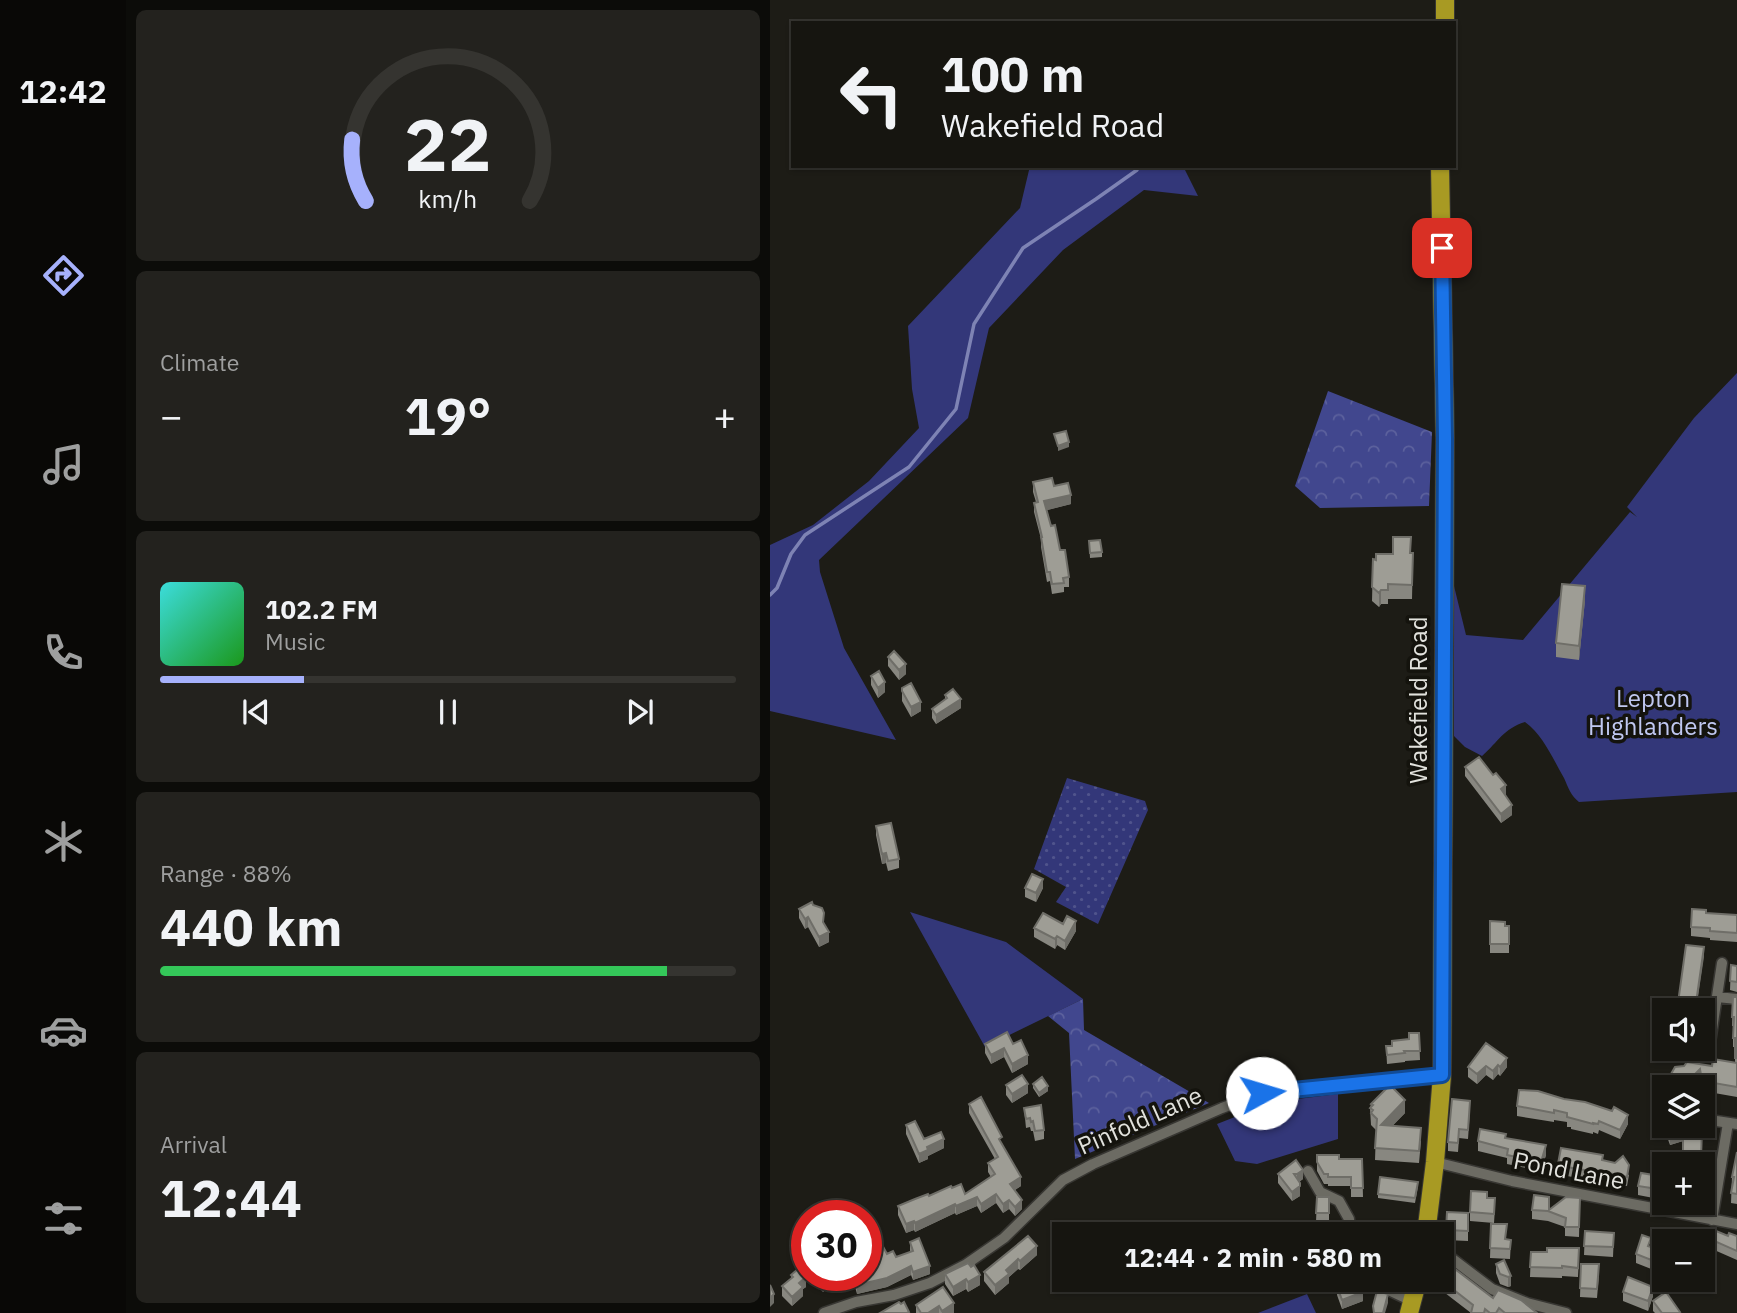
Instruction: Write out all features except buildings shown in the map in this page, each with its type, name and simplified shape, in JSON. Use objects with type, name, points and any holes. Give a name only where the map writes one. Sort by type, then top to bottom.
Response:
[{"type":"highway","points":[[1445,21],[1446,0]]},
{"type":"highway","name":"Wakefield Road","points":[[1427,1222],[1442,1075],[1445,438],[1440,168]]},
{"type":"street","points":[[1715,1011],[1722,963]]},
{"type":"street","points":[[1717,998],[1737,999]]},
{"type":"street","name":"Pinfold Lane","points":[[824,1313],[930,1283],[965,1265],[1004,1238],[1063,1180],[1198,1118],[1262,1093],[1442,1075]]},
{"type":"street","points":[[1712,1220],[1732,1123]]},
{"type":"street","name":"Pond Lane","points":[[1434,1162],[1512,1181],[1737,1224]]},
{"type":"street","points":[[1308,1171],[1320,1192],[1339,1201],[1349,1222]]},
{"type":"street","points":[[1454,1260],[1492,1289],[1527,1303],[1566,1313]]},
{"type":"street","points":[[1388,1292],[1411,1307]]},
{"type":"green space","points":[[1030,168],[1184,168],[1198,196],[1144,190],[1063,250],[989,328],[968,418],[819,560],[820,572],[844,648],[896,740],[770,711],[770,545],[813,525],[869,481],[919,428],[912,389],[908,326],[1020,208]]},
{"type":"green space","name":"Lepton Highlanders","points":[[1737,373],[1737,792],[1579,802],[1542,740],[1525,722],[1506,732],[1482,756],[1465,747],[1454,736],[1454,586],[1466,635],[1523,640],[1630,512],[1637,517],[1627,507],[1694,418]]},
{"type":"green space","points":[[1328,391],[1432,432],[1429,506],[1320,508],[1295,486]]},
{"type":"green space","points":[[1067,778],[1145,801],[1148,810],[1098,924],[1056,902],[1066,887],[1034,869]]},
{"type":"green space","points":[[910,912],[1006,942],[1083,999],[985,1047]]},
{"type":"green space","points":[[1083,999],[1084,1030],[1209,1103],[1075,1159],[1069,1033],[1048,1016]]},
{"type":"green space","points":[[1338,1094],[1338,1139],[1257,1164],[1235,1161],[1217,1124],[1273,1102]]},
{"type":"green space","points":[[1307,1294],[1316,1313],[1258,1313]]},
{"type":"waterway","points":[[770,595],[777,588],[791,554],[805,535],[909,467],[956,409],[974,324],[1023,248],[1137,168]]},
{"type":"route","points":[[1262,1093],[1442,1075],[1445,438],[1442,248]]}]
